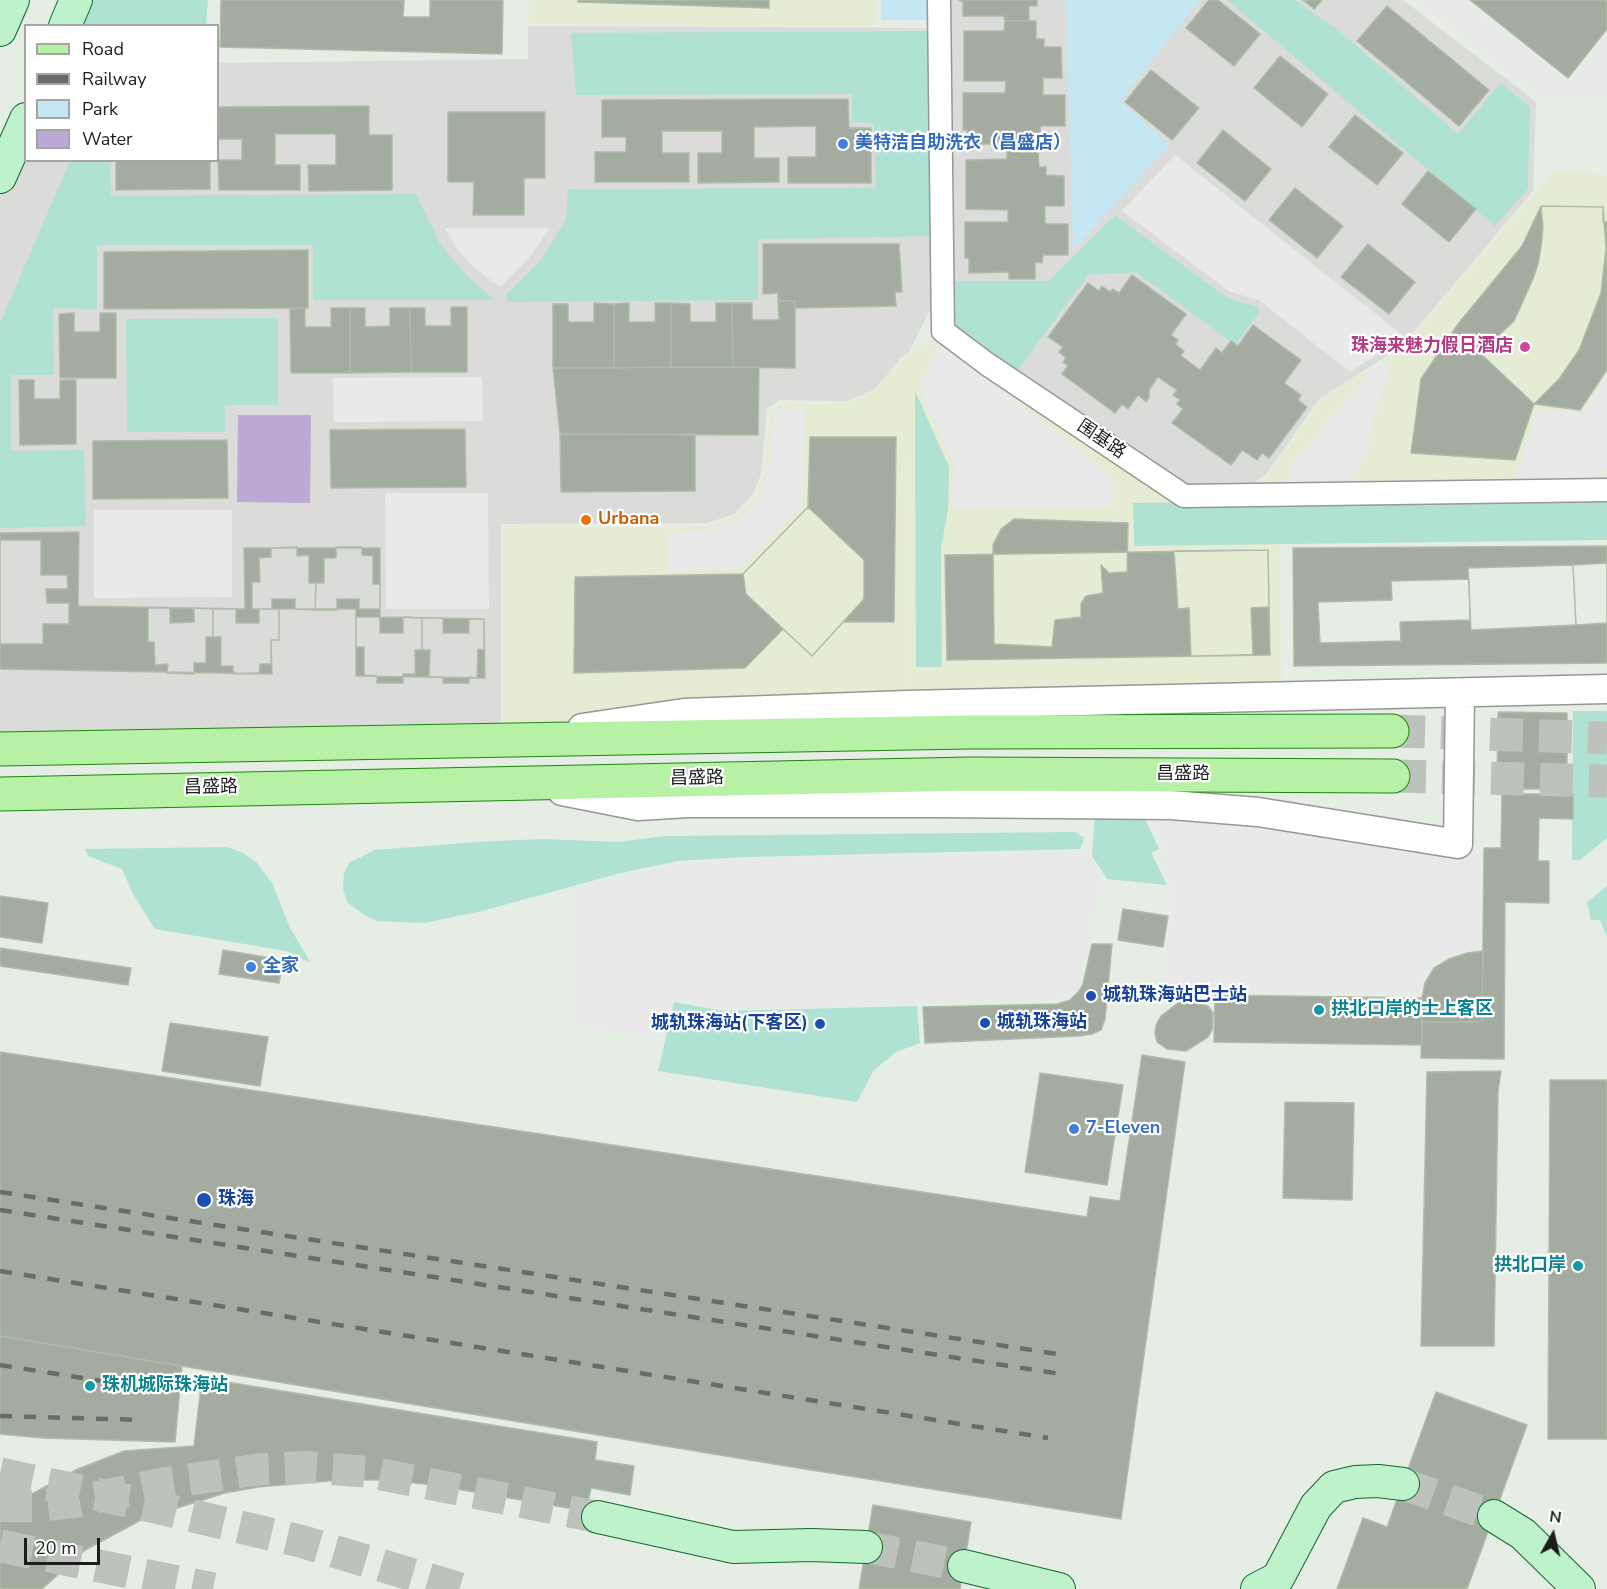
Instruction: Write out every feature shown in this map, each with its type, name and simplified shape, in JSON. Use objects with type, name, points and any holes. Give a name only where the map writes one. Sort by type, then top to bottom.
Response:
[{"type":"main road","points":[[0,30],[13,0]]},
{"type":"main road","points":[[66,24],[76,0]]},
{"type":"main road","points":[[0,177],[24,123]]},
{"type":"main road","points":[[0,749],[968,732],[1392,731]]},
{"type":"main road","name":"昌盛路","points":[[0,794],[970,774],[1393,776]]},
{"type":"main road","points":[[1257,1589],[1278,1578],[1316,1506],[1334,1487],[1367,1481],[1403,1484]]},
{"type":"main road","points":[[1494,1516],[1523,1534],[1579,1589]]},
{"type":"main road","points":[[598,1517],[734,1547],[811,1545],[866,1547]]},
{"type":"main road","points":[[964,1566],[1059,1589]]},
{"type":"street","name":"围基路","points":[[939,0],[943,331],[987,364],[1184,496],[1607,490]]},
{"type":"street","points":[[512,740],[632,719],[684,713],[907,705],[1607,689]]},
{"type":"street","points":[[514,782],[638,806],[688,803],[937,803],[1171,805],[1221,808],[1458,844],[1460,693]]},
{"type":"shaded area","points":[[84,0],[208,0],[206,24],[74,24]]},
{"type":"shaded area","points":[[529,0],[875,0],[875,26],[529,24]]},
{"type":"shaded area","points":[[942,0],[1403,0],[1536,102],[1533,191],[1401,347],[1319,399],[1267,473],[1240,494],[1184,495],[943,330]]},
{"type":"shaded area","points":[[1227,0],[1295,0],[1338,30],[1458,134],[1501,83],[1530,107],[1528,189],[1495,226]]},
{"type":"shaded area","points":[[1415,0],[1461,0],[1569,82],[1607,34],[1607,99],[1537,95]]},
{"type":"shaded area","points":[[528,26],[938,28],[942,285],[909,352],[901,358],[875,389],[848,401],[780,400],[767,409],[761,474],[753,494],[734,514],[707,523],[501,524],[501,739],[0,748],[0,180],[24,123],[24,162],[219,162],[219,63],[528,59]]},
{"type":"shaded area","points":[[936,31],[937,236],[758,239],[758,300],[507,302],[506,295],[541,260],[566,219],[568,189],[876,188],[874,123],[852,122],[852,94],[576,95],[571,33]]},
{"type":"shaded area","points":[[1175,155],[1405,337],[1350,372],[1259,300],[1230,292],[1122,211]]},
{"type":"shaded area","points":[[70,162],[110,162],[111,196],[416,194],[440,244],[467,276],[495,300],[313,300],[313,245],[97,245],[97,309],[53,308],[54,375],[11,375],[11,451],[84,450],[86,526],[0,528],[0,323]]},
{"type":"shaded area","name":"珠海来魅力假日酒店","points":[[1555,171],[1607,175],[1607,490],[1243,494],[1268,474],[1321,399],[1403,347]]},
{"type":"shaded area","points":[[1115,215],[1227,298],[1257,307],[1260,311],[1235,345],[1136,272],[1088,275],[1014,375],[947,329],[946,281],[1049,281]]},
{"type":"shaded area","points":[[445,228],[550,228],[529,258],[500,287],[472,266],[459,252]]},
{"type":"shaded area","points":[[278,318],[278,405],[225,405],[225,432],[127,432],[126,319]]},
{"type":"shaded area","points":[[943,332],[1184,497],[1279,496],[1282,696],[908,704],[909,451],[907,704],[503,739],[503,526],[709,527],[736,517],[756,496],[764,474],[770,412],[781,404],[848,404],[876,390],[902,359]]},
{"type":"shaded area","points":[[940,343],[1112,476],[1113,508],[952,508],[955,466],[919,388]]},
{"type":"shaded area","points":[[1379,360],[1390,367],[1369,433],[1368,449],[1346,494],[1288,495],[1289,468]]},
{"type":"shaded area","points":[[1607,375],[1607,467],[1596,484],[1512,486],[1538,410],[1581,414]]},
{"type":"shaded area","points":[[482,377],[483,421],[334,422],[333,378]]},
{"type":"shaded area","points":[[915,391],[949,467],[948,509],[941,549],[942,667],[916,667]]},
{"type":"shaded area","points":[[782,408],[805,409],[802,506],[739,569],[667,571],[667,534],[711,530],[739,520],[759,498],[768,473],[773,413]]},
{"type":"shaded area","points":[[385,493],[488,493],[489,609],[386,609]]},
{"type":"shaded area","points":[[1607,496],[1607,540],[1134,546],[1133,503]]},
{"type":"shaded area","points":[[94,510],[232,510],[232,597],[94,598]]},
{"type":"shaded area","points":[[1573,711],[1607,711],[1607,838],[1580,860],[1572,860]]},
{"type":"shaded area","points":[[1146,811],[1225,814],[1480,851],[1480,947],[1441,957],[1428,968],[1421,981],[1418,994],[1160,989],[1171,915],[1171,885],[1158,854],[1166,851]]},
{"type":"shaded area","points":[[1142,812],[1159,849],[1151,853],[1167,885],[1107,879],[1092,856],[1095,813]]},
{"type":"shaded area","points":[[1075,832],[1084,838],[1080,849],[747,857],[678,861],[621,873],[482,911],[424,923],[376,921],[347,902],[343,889],[344,873],[349,863],[375,850],[476,842],[542,839],[619,842],[664,836]]},
{"type":"shaded area","points":[[227,847],[243,853],[257,863],[272,883],[290,928],[311,963],[286,951],[155,929],[133,894],[122,869],[88,856],[85,849]]},
{"type":"shaded area","points":[[1085,852],[1100,877],[1089,942],[1076,990],[1056,1000],[724,1009],[672,1000],[661,1038],[573,1026],[570,889],[622,875],[678,864],[747,859]]},
{"type":"shaded area","points":[[1607,886],[1607,937],[1600,920],[1591,920],[1587,902]]},
{"type":"shaded area","points":[[674,1002],[724,1011],[917,1006],[920,1043],[896,1052],[873,1071],[857,1102],[658,1071]]},
{"type":"green space","points":[[881,0],[933,0],[932,20],[881,20]]},
{"type":"green space","points":[[1066,0],[1200,0],[1120,101],[1170,145],[1073,249]]},
{"type":"water","points":[[238,415],[311,415],[310,503],[237,502]]},
{"type":"building","points":[[221,0],[404,0],[403,17],[430,17],[430,0],[503,0],[502,54],[220,47]]},
{"type":"building","points":[[578,0],[769,0],[769,8],[578,2]]},
{"type":"building","points":[[959,0],[1037,0],[1037,6],[1029,6],[1029,21],[1005,21],[1004,16],[963,16],[963,2]]},
{"type":"building","points":[[1209,0],[1218,0],[1260,34],[1234,66],[1186,28]]},
{"type":"building","points":[[1303,0],[1322,0],[1314,9]]},
{"type":"building","points":[[1470,0],[1607,0],[1607,29],[1568,78]]},
{"type":"building","points":[[1387,6],[1489,90],[1459,126],[1357,41]]},
{"type":"building","points":[[1005,21],[1036,21],[1036,39],[1044,39],[1044,47],[1061,47],[1062,78],[1043,78],[1043,95],[1065,95],[1065,126],[1040,126],[1040,134],[1032,134],[1033,148],[1007,148],[1007,144],[967,144],[967,130],[963,130],[963,93],[1005,93],[1006,81],[964,81],[964,31],[1004,31]]},
{"type":"building","points":[[1280,56],[1328,94],[1302,127],[1254,88]]},
{"type":"building","points":[[1151,70],[1199,108],[1172,140],[1125,102]]},
{"type":"building","name":"美特洁自助洗衣（昌盛店）","points":[[848,99],[849,128],[871,128],[871,183],[788,183],[788,157],[816,157],[816,126],[754,127],[754,158],[779,158],[779,182],[698,183],[698,153],[722,153],[722,131],[662,131],[662,153],[689,153],[689,182],[595,182],[595,152],[626,152],[626,137],[602,137],[602,100]]},
{"type":"building","points":[[369,106],[369,135],[392,135],[392,190],[309,191],[308,165],[336,165],[336,134],[275,134],[275,165],[300,165],[300,190],[219,190],[218,162],[219,160],[242,160],[242,139],[219,139],[219,107]]},
{"type":"building","points":[[448,112],[545,112],[545,178],[524,178],[524,215],[473,215],[474,182],[448,182]]},
{"type":"building","points":[[1355,115],[1403,153],[1377,185],[1329,147]]},
{"type":"building","points":[[1223,130],[1271,169],[1245,201],[1197,163]]},
{"type":"building","points":[[1007,148],[1038,148],[1039,167],[1046,167],[1046,175],[1064,176],[1064,206],[1045,206],[1045,224],[1068,224],[1068,255],[1043,255],[1042,263],[1035,262],[1035,279],[1009,279],[1009,272],[969,273],[969,258],[965,258],[965,222],[1008,222],[1008,210],[966,209],[966,160],[1007,159]]},
{"type":"building","points":[[116,162],[210,162],[210,189],[116,190]]},
{"type":"building","points":[[1428,171],[1476,209],[1449,242],[1402,204]]},
{"type":"building","points":[[1295,188],[1343,226],[1317,258],[1269,220]]},
{"type":"building","name":"珠海来魅力假日酒店","points":[[1541,206],[1603,207],[1603,222],[1607,222],[1607,370],[1580,410],[1534,404],[1515,460],[1411,453],[1421,379],[1458,324],[1522,246]]},
{"type":"building","points":[[1541,206],[1603,207],[1606,248],[1601,293],[1579,350],[1559,379],[1534,404],[1480,353],[1514,321],[1533,279],[1541,247],[1543,227]]},
{"type":"building","points":[[763,244],[899,244],[902,292],[895,292],[896,306],[795,308],[795,301],[778,301],[778,293],[763,294]]},
{"type":"building","points":[[1368,244],[1415,282],[1389,314],[1341,277]]},
{"type":"building","points":[[308,250],[308,308],[104,309],[104,252]]},
{"type":"building","points":[[1132,275],[1186,314],[1171,335],[1178,340],[1175,344],[1184,351],[1181,356],[1200,370],[1216,348],[1222,353],[1231,341],[1238,346],[1253,325],[1301,360],[1284,383],[1301,395],[1298,400],[1307,407],[1269,458],[1262,453],[1257,460],[1242,450],[1231,465],[1172,423],[1183,409],[1177,404],[1180,400],[1173,395],[1177,390],[1158,377],[1149,390],[1146,402],[1138,395],[1128,409],[1122,404],[1115,413],[1062,374],[1068,366],[1063,362],[1066,358],[1059,352],[1063,347],[1048,337],[1088,283],[1099,291],[1102,286],[1110,292],[1113,289],[1119,293]]},
{"type":"building","points":[[778,301],[795,301],[795,368],[733,367],[732,303],[752,303],[752,320],[779,320]]},
{"type":"building","points":[[594,303],[614,304],[614,368],[553,368],[553,304],[568,304],[568,322],[594,322]]},
{"type":"building","points":[[629,303],[629,322],[655,322],[655,303],[671,303],[671,367],[614,368],[614,304]]},
{"type":"building","points":[[671,303],[690,304],[690,322],[716,322],[716,303],[732,303],[733,367],[671,367]]},
{"type":"building","points":[[451,307],[467,307],[467,372],[411,372],[410,308],[425,308],[425,326],[451,326]]},
{"type":"building","points":[[305,308],[305,327],[331,327],[331,308],[350,308],[350,373],[291,373],[290,309]]},
{"type":"building","points":[[350,308],[365,308],[365,327],[390,326],[390,308],[410,308],[411,372],[350,373]]},
{"type":"building","points":[[74,313],[74,332],[100,332],[100,313],[116,313],[116,378],[60,378],[59,314]]},
{"type":"building","points":[[759,367],[758,435],[560,434],[553,368]]},
{"type":"building","points":[[19,380],[34,380],[34,399],[60,399],[60,380],[76,380],[76,444],[20,445]]},
{"type":"building","points":[[465,429],[466,487],[331,488],[330,430]]},
{"type":"building","points":[[560,434],[695,434],[695,491],[561,492]]},
{"type":"building","points":[[810,437],[896,437],[894,622],[843,622],[812,656],[783,629],[745,668],[574,673],[575,577],[743,574],[808,507]]},
{"type":"building","points":[[227,440],[228,498],[93,499],[93,441]]},
{"type":"building","points":[[808,507],[864,560],[864,599],[812,656],[746,594],[743,574]]},
{"type":"building","points":[[1014,519],[1128,523],[1127,572],[1109,573],[1101,565],[1103,593],[1086,596],[1081,604],[1081,617],[1055,620],[1052,647],[994,644],[993,545],[1001,529]]},
{"type":"building","points":[[79,532],[78,606],[245,609],[244,548],[380,548],[380,617],[484,619],[485,678],[356,676],[356,609],[279,609],[279,640],[271,640],[272,674],[0,669],[0,533]]},
{"type":"building","points":[[0,540],[41,540],[41,575],[67,575],[68,589],[46,589],[47,603],[69,603],[69,624],[43,624],[43,644],[0,644]]},
{"type":"building","points":[[1607,546],[1607,663],[1294,666],[1293,548]]},
{"type":"building","points":[[297,547],[297,556],[309,555],[309,583],[316,583],[315,610],[295,609],[295,599],[272,599],[272,609],[252,609],[252,582],[260,582],[259,558],[271,557],[271,548]]},
{"type":"building","points":[[336,547],[362,547],[362,555],[373,556],[373,584],[380,584],[380,609],[359,609],[359,599],[337,599],[337,610],[315,610],[316,583],[324,583],[324,558],[336,558]]},
{"type":"building","points":[[1268,550],[1270,655],[947,660],[945,555]]},
{"type":"building","points":[[1268,550],[1269,607],[1251,608],[1253,655],[1191,656],[1189,608],[1178,609],[1174,551]]},
{"type":"building","points":[[1607,563],[1607,623],[1576,625],[1573,565]]},
{"type":"building","points":[[1573,565],[1576,625],[1471,630],[1468,568]]},
{"type":"building","points":[[1469,579],[1470,620],[1400,622],[1401,641],[1320,643],[1318,602],[1392,600],[1391,581]]},
{"type":"building","points":[[148,608],[170,608],[170,623],[194,622],[194,608],[213,609],[213,637],[206,637],[206,663],[194,663],[194,674],[167,673],[168,664],[155,665],[154,642],[148,642]]},
{"type":"building","points":[[213,609],[236,609],[236,623],[259,623],[259,609],[279,609],[279,640],[271,640],[271,664],[260,664],[259,673],[233,674],[233,666],[221,666],[221,637],[213,637]]},
{"type":"building","points":[[356,617],[380,617],[380,633],[403,633],[403,617],[422,618],[422,650],[415,650],[415,674],[403,674],[403,683],[377,683],[377,676],[364,675],[364,647],[356,647]]},
{"type":"building","points":[[422,618],[443,618],[443,633],[469,633],[469,619],[484,619],[484,650],[478,649],[477,678],[469,677],[469,683],[443,683],[443,677],[429,677],[430,650],[422,650]]},
{"type":"building","points":[[1498,712],[1567,713],[1567,789],[1497,789]]},
{"type":"building","points":[[1502,794],[1573,794],[1573,819],[1539,818],[1538,861],[1549,861],[1549,903],[1505,902],[1504,1059],[1421,1058],[1422,1022],[1482,1022],[1484,848],[1501,848]]},
{"type":"building","points":[[0,896],[48,903],[42,943],[0,937]]},
{"type":"building","points":[[1123,909],[1168,916],[1163,947],[1118,940]]},
{"type":"building","name":"城轨珠海站巴士站","points":[[1092,944],[1112,944],[1105,1019],[1101,1030],[1079,1036],[925,1043],[923,1007],[1057,1004],[1070,1000],[1083,984]]},
{"type":"building","points":[[0,948],[131,968],[128,985],[0,966]]},
{"type":"building","name":"全家","points":[[223,950],[283,960],[279,983],[219,974]]},
{"type":"building","points":[[1483,951],[1482,1022],[1422,1022],[1422,998],[1425,983],[1434,968],[1449,959]]},
{"type":"building","name":"拱北口岸的士上客区","points":[[1215,995],[1422,998],[1422,1045],[1214,1042]]},
{"type":"building","points":[[1192,1001],[1208,1006],[1213,1013],[1212,1030],[1208,1037],[1186,1051],[1167,1049],[1157,1042],[1156,1025],[1161,1016],[1178,1003]]},
{"type":"building","points":[[170,1023],[268,1037],[260,1086],[162,1071]]},
{"type":"building","points":[[0,1052],[1087,1217],[1090,1197],[1120,1201],[1142,1055],[1185,1062],[1121,1519],[0,1336]]},
{"type":"building","points":[[1501,1071],[1498,1091],[1494,1346],[1421,1346],[1427,1072]]},
{"type":"building","name":"7-Eleven","points":[[1040,1073],[1123,1085],[1107,1185],[1025,1172]]},
{"type":"building","name":"拱北口岸","points":[[1550,1080],[1607,1080],[1607,1439],[1548,1439]]},
{"type":"building","points":[[1285,1102],[1354,1103],[1352,1200],[1283,1198]]},
{"type":"building","name":"珠机城际珠海站","points":[[0,1336],[182,1366],[175,1442],[43,1438],[0,1434]]},
{"type":"building","points":[[202,1378],[597,1442],[595,1460],[634,1466],[630,1495],[591,1488],[586,1511],[433,1485],[387,1480],[340,1480],[258,1487],[225,1493],[145,1518],[85,1550],[42,1589],[0,1589],[0,1518],[30,1495],[78,1469],[124,1451],[194,1446]]},
{"type":"building","points":[[1436,1392],[1527,1425],[1467,1589],[1337,1589],[1363,1518],[1387,1527]]},
{"type":"building","points":[[873,1505],[971,1522],[960,1589],[859,1589]]},
{"type":"tunnel","points":[[1392,731],[1607,738]]},
{"type":"tunnel","points":[[1393,776],[1607,781]]},
{"type":"tunnel","points":[[0,1506],[37,1506],[74,1502],[165,1483],[261,1469],[308,1467],[369,1472],[598,1517]]},
{"type":"tunnel","points":[[0,1474],[300,1541],[460,1589]]},
{"type":"tunnel","points":[[1403,1484],[1494,1516]]},
{"type":"tunnel","points":[[0,1546],[213,1589]]},
{"type":"tunnel","points":[[866,1547],[964,1566]]},
{"type":"railway","points":[[0,1192],[1064,1355]]},
{"type":"railway","points":[[0,1210],[1061,1374]]},
{"type":"railway","points":[[0,1271],[1048,1438]]},
{"type":"railway","points":[[0,1365],[146,1388]]},
{"type":"railway","points":[[0,1416],[144,1420]]},
{"type":"place","name":"美特洁自助洗衣（昌盛店）","points":[[843,144]]},
{"type":"place","name":"珠海来魅力假日酒店","points":[[1525,347]]},
{"type":"place","name":"Urbana","points":[[586,520]]},
{"type":"place","name":"全家","points":[[251,967]]},
{"type":"place","name":"城轨珠海站巴士站","points":[[1091,996]]},
{"type":"place","name":"拱北口岸的士上客区","points":[[1319,1010]]},
{"type":"place","name":"城轨珠海站","points":[[985,1023]]},
{"type":"place","name":"城轨珠海站(下客区)","points":[[820,1024]]},
{"type":"place","name":"7-Eleven","points":[[1074,1129]]},
{"type":"place","name":"珠海","points":[[204,1200]]},
{"type":"place","name":"拱北口岸","points":[[1578,1266]]},
{"type":"place","name":"珠机城际珠海站","points":[[90,1386]]}]
